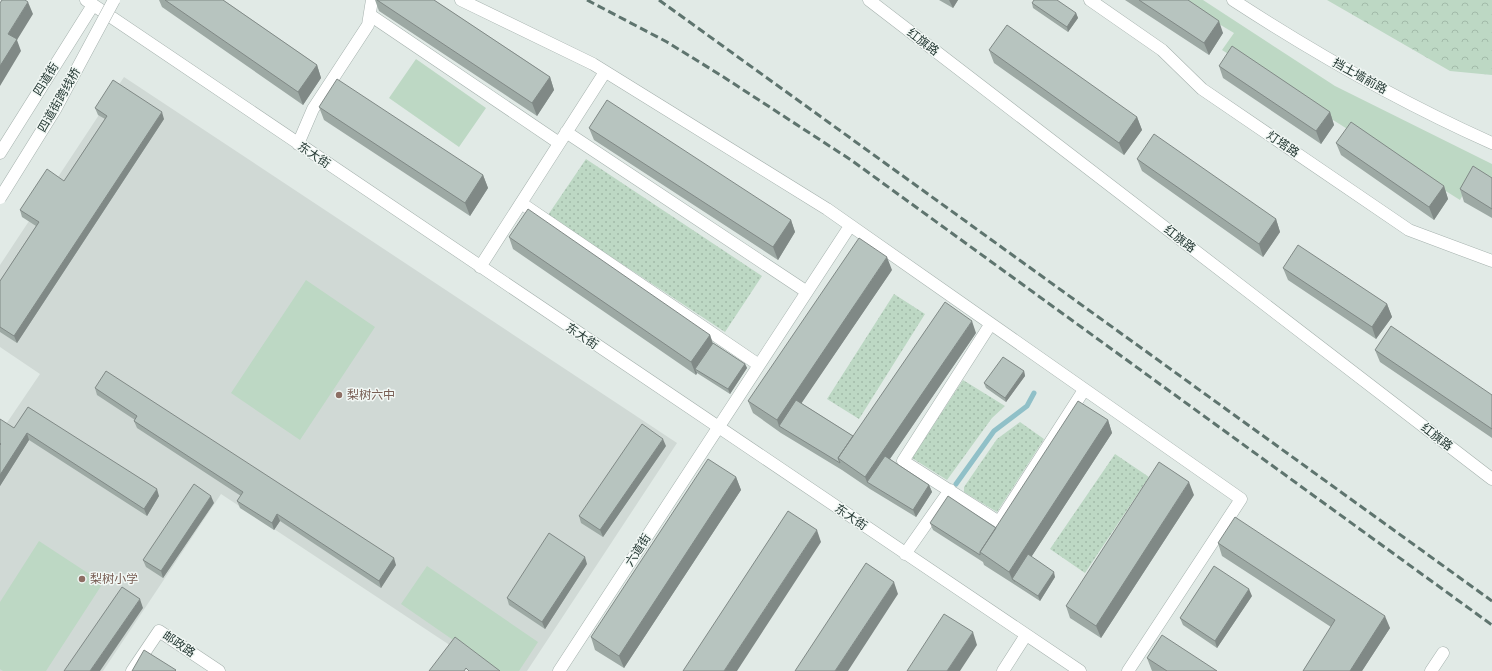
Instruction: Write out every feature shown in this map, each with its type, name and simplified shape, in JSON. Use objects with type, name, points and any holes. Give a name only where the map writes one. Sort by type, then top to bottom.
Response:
[{"type":"street","name":"四道街跨线桥","points":[[0,198],[56,108],[114,0]]},
{"type":"street","points":[[298,144],[313,109],[368,25],[372,0]]},
{"type":"street","points":[[461,0],[593,64],[827,209],[1240,499],[1128,671]]},
{"type":"street","name":"红旗路","points":[[869,0],[1492,479]]},
{"type":"street","name":"灯塔路","points":[[1090,0],[1162,50],[1202,89],[1409,230],[1492,261]]},
{"type":"street","name":"挡土墙前路","points":[[1233,0],[1280,30],[1432,116],[1492,143]]},
{"type":"street","name":"四道街","points":[[0,153],[4,137],[89,2]]},
{"type":"street","name":"东大街","points":[[89,2],[1080,671]]},
{"type":"street","points":[[370,15],[559,143]]},
{"type":"street","points":[[480,267],[605,72]]},
{"type":"street","points":[[566,132],[807,292]]},
{"type":"street","points":[[521,203],[759,365]]},
{"type":"street","name":"六道街","points":[[563,670],[850,226]]},
{"type":"street","points":[[990,324],[904,461],[999,522],[1084,390]]},
{"type":"street","points":[[905,554],[950,490]]},
{"type":"street","name":"邮政路","points":[[132,671],[159,631],[219,671]]},
{"type":"street","points":[[1003,671],[1026,635]]},
{"type":"street","points":[[1431,671],[1443,653]]},
{"type":"shaded area","name":"梨树六中","points":[[124,77],[677,443],[527,671],[489,671],[221,494],[103,671],[0,671],[0,433],[40,374],[0,347],[0,265]]},
{"type":"green space","points":[[1179,0],[1203,0],[1335,86],[1492,164],[1492,185],[1474,175],[1460,200],[1222,50],[1234,33]]},
{"type":"green space","points":[[1327,0],[1492,0],[1492,75],[1450,71]]},
{"type":"green space","points":[[416,59],[486,108],[459,147],[389,98]]},
{"type":"green space","points":[[586,159],[762,276],[725,332],[548,215]]},
{"type":"green space","points":[[306,280],[375,327],[300,440],[231,393]]},
{"type":"green space","points":[[894,294],[925,314],[859,419],[827,399]]},
{"type":"green space","points":[[963,380],[1005,406],[992,418],[947,480],[912,458]]},
{"type":"green space","points":[[1020,422],[1044,439],[997,512],[964,492],[964,487],[997,439]]},
{"type":"green space","points":[[1115,454],[1149,477],[1085,573],[1050,549]]},
{"type":"green space","points":[[39,541],[103,583],[46,671],[3,671],[0,669],[0,602]]},
{"type":"green space","points":[[427,566],[538,642],[519,671],[498,671],[401,604]]},
{"type":"building","points":[[2,0],[25,0],[28,2],[8,34],[17,39],[0,66],[0,3]]},
{"type":"building","points":[[165,0],[223,0],[317,65],[298,92]]},
{"type":"building","points":[[377,0],[434,0],[550,77],[532,103]]},
{"type":"building","points":[[1034,0],[1057,0],[1076,13],[1067,27],[1032,3]]},
{"type":"building","points":[[1139,0],[1188,0],[1219,21],[1204,43]]},
{"type":"building","points":[[1007,25],[1137,117],[1119,143],[989,50]]},
{"type":"building","points":[[1232,46],[1330,112],[1316,131],[1219,66]]},
{"type":"building","points":[[337,79],[483,175],[465,203],[319,107]]},
{"type":"building","points":[[113,80],[162,112],[14,336],[0,327],[0,281],[39,222],[20,210],[47,169],[64,181],[107,116],[95,108]]},
{"type":"building","points":[[607,100],[791,220],[773,247],[589,128]]},
{"type":"building","points":[[1351,122],[1444,186],[1429,207],[1336,143]]},
{"type":"building","points":[[1154,134],[1276,219],[1259,244],[1137,159]]},
{"type":"building","points":[[1473,166],[1492,178],[1492,209],[1460,189]]},
{"type":"building","points":[[528,209],[710,335],[691,362],[509,237]]},
{"type":"building","points":[[859,238],[887,257],[777,420],[748,401]]},
{"type":"building","points":[[1298,245],[1387,304],[1372,327],[1283,268]]},
{"type":"building","points":[[945,302],[972,321],[865,477],[838,458]]},
{"type":"building","points":[[1391,326],[1492,395],[1492,429],[1375,350]]},
{"type":"building","points":[[713,343],[745,364],[728,389],[695,369]]},
{"type":"building","points":[[1003,357],[1024,371],[1005,398],[984,383]]},
{"type":"building","points":[[106,371],[394,558],[379,581],[277,514],[272,523],[237,501],[243,492],[134,421],[137,416],[95,388]]},
{"type":"building","points":[[796,400],[853,436],[838,458],[840,463],[779,426]]},
{"type":"building","points":[[1078,401],[1108,420],[1009,572],[980,552]]},
{"type":"building","points":[[28,407],[157,489],[144,509],[27,433],[0,475],[0,419],[14,428]]},
{"type":"building","points":[[642,424],[663,439],[600,530],[579,516]]},
{"type":"building","points":[[885,456],[929,485],[913,510],[867,482]]},
{"type":"building","points":[[708,459],[736,477],[619,656],[591,637]]},
{"type":"building","points":[[1159,462],[1189,482],[1096,626],[1066,606]]},
{"type":"building","points":[[194,484],[211,496],[161,571],[143,560]]},
{"type":"building","points":[[948,496],[996,528],[980,552],[980,555],[930,523]]},
{"type":"building","points":[[788,511],[817,530],[724,671],[683,671]]},
{"type":"building","points":[[1235,517],[1385,616],[1350,671],[1303,671],[1335,620],[1218,543]]},
{"type":"building","points":[[549,533],[585,557],[542,622],[507,598]]},
{"type":"building","points":[[1028,554],[1054,572],[1038,596],[1012,579]]},
{"type":"building","points":[[866,563],[894,582],[835,671],[795,671]]},
{"type":"building","points":[[1214,566],[1249,589],[1215,641],[1180,618]]},
{"type":"building","points":[[122,587],[140,599],[90,671],[64,671]]},
{"type":"building","points":[[944,614],[973,632],[947,671],[907,671]]},
{"type":"building","points":[[1162,635],[1217,671],[1167,671],[1147,658]]},
{"type":"building","points":[[455,637],[500,671],[469,671],[466,668],[464,671],[429,671]]},
{"type":"building","points":[[144,650],[176,670],[132,671]]},
{"type":"waterway","points":[[956,484],[994,431],[1027,406],[1034,393]]},
{"type":"railway","points":[[587,0],[667,42],[851,160],[1492,625]]},
{"type":"railway","points":[[659,0],[1492,601]]},
{"type":"place","name":"梨树六中","points":[[339,395]]},
{"type":"place","name":"梨树小学","points":[[82,579]]}]
